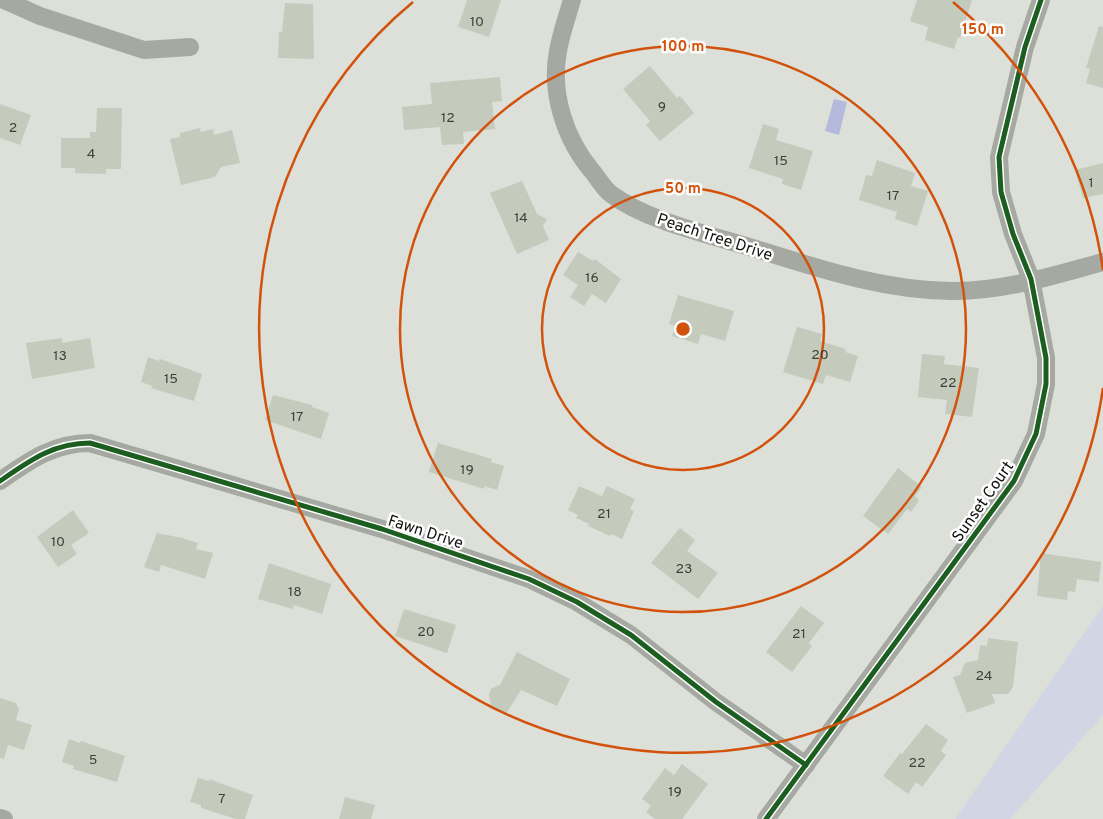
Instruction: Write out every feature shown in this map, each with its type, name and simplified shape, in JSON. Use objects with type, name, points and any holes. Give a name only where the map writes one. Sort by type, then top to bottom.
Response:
[{"type":"street","points":[[4,0],[40,16],[144,50],[190,48]]},
{"type":"street","name":"Peach Tree Drive","points":[[572,0],[558,50],[555,72],[561,114],[570,138],[583,161],[610,194],[652,216],[871,283],[953,291],[1009,285],[1103,262]]},
{"type":"street","name":"Sunset Court","points":[[766,819],[1014,481],[1036,434],[1046,384],[1043,339],[1031,279],[1013,234],[1001,192],[999,157],[1025,47],[1041,0]]},
{"type":"street","name":"Fawn Drive","points":[[0,481],[40,454],[77,443],[90,443],[382,529],[485,563],[529,579],[577,602],[623,630],[716,702],[806,765]]},
{"type":"street","points":[[0,818],[4,819]]},
{"type":"shaded area","points":[[1103,606],[1103,715],[1010,819],[955,819]]},
{"type":"water","points":[[834,99],[847,102],[839,135],[825,131]]},
{"type":"building","points":[[467,0],[501,0],[489,37],[458,27]]},
{"type":"building","points":[[917,0],[972,0],[960,38],[958,37],[954,49],[925,40],[928,27],[910,21]]},
{"type":"building","points":[[285,3],[313,4],[314,59],[278,58],[279,32],[282,32]]},
{"type":"building","points":[[1099,26],[1103,27],[1103,88],[1086,83],[1090,69],[1086,68]]},
{"type":"building","points":[[650,66],[677,98],[680,96],[694,113],[660,141],[646,125],[650,121],[623,89]]},
{"type":"building","points":[[500,77],[502,101],[492,102],[495,129],[463,132],[464,144],[442,145],[440,127],[404,130],[402,107],[432,104],[430,83]]},
{"type":"building","points":[[0,104],[31,115],[20,145],[0,138]]},
{"type":"building","points":[[97,108],[122,108],[121,169],[106,169],[106,174],[75,173],[75,168],[61,168],[61,138],[90,138],[90,132],[96,132]]},
{"type":"building","points":[[763,124],[779,129],[776,140],[813,151],[801,190],[782,184],[783,179],[749,168]]},
{"type":"building","points":[[200,128],[201,132],[213,129],[214,135],[232,130],[240,163],[221,167],[215,177],[181,185],[170,139],[180,137],[180,133]]},
{"type":"building","points":[[877,160],[915,173],[911,186],[928,191],[917,226],[895,219],[897,212],[859,200],[866,175],[872,176]]},
{"type":"building","points":[[1103,163],[1103,194],[1083,198],[1075,170]]},
{"type":"building","points":[[522,181],[537,214],[547,219],[543,226],[549,240],[517,254],[490,193]]},
{"type":"building","points":[[578,252],[593,261],[595,259],[621,279],[606,303],[592,294],[584,306],[570,297],[578,285],[563,275]]},
{"type":"building","points":[[678,295],[734,311],[725,341],[701,334],[698,344],[672,336],[675,326],[669,324]]},
{"type":"building","points":[[797,327],[822,334],[820,341],[846,349],[845,352],[858,356],[850,382],[826,375],[823,384],[783,372]]},
{"type":"building","points":[[62,338],[62,343],[90,338],[95,368],[32,379],[26,343]]},
{"type":"building","points":[[922,354],[945,356],[944,364],[979,368],[972,417],[945,414],[947,400],[918,397]]},
{"type":"building","points":[[148,357],[159,361],[160,359],[202,374],[194,401],[151,388],[152,386],[141,382]]},
{"type":"building","points":[[273,395],[312,405],[312,407],[329,413],[321,439],[265,420]]},
{"type":"building","points":[[438,443],[492,459],[491,462],[504,466],[497,490],[484,486],[484,489],[429,472]]},
{"type":"building","points":[[898,468],[922,487],[915,496],[919,500],[911,512],[907,509],[888,534],[863,516]]},
{"type":"building","points":[[579,486],[602,496],[607,486],[635,499],[630,509],[634,511],[622,539],[588,526],[589,524],[576,518],[578,515],[568,510]]},
{"type":"building","points":[[73,510],[89,533],[71,545],[77,554],[58,567],[37,537]]},
{"type":"building","points":[[680,528],[695,540],[687,551],[718,573],[698,599],[651,563]]},
{"type":"building","points":[[157,533],[198,543],[196,549],[213,553],[205,579],[161,565],[159,572],[144,567]]},
{"type":"building","points":[[1041,553],[1101,562],[1099,582],[1077,579],[1075,592],[1068,591],[1067,600],[1037,596]]},
{"type":"building","points":[[269,563],[331,584],[322,614],[294,605],[293,609],[258,599]]},
{"type":"building","points":[[801,606],[824,623],[809,643],[812,646],[792,672],[766,652]]},
{"type":"building","points":[[404,609],[456,625],[447,653],[395,636]]},
{"type":"building","points":[[988,638],[1018,642],[1013,687],[1008,694],[992,694],[995,703],[967,713],[953,677],[960,675],[965,663],[978,660],[980,645],[987,646]]},
{"type":"building","points":[[517,652],[570,679],[557,706],[521,690],[506,714],[491,707],[489,694],[492,688],[500,685]]},
{"type":"building","points":[[0,698],[16,703],[19,709],[16,720],[32,725],[24,750],[8,745],[4,759],[0,758]]},
{"type":"building","points":[[926,724],[948,740],[941,751],[946,755],[922,787],[916,782],[908,794],[883,776],[900,753],[902,754]]},
{"type":"building","points":[[69,739],[80,743],[81,741],[125,756],[117,782],[73,769],[74,766],[62,762]]},
{"type":"building","points":[[682,764],[708,784],[682,819],[655,819],[646,812],[651,806],[642,799],[665,768],[674,775]]},
{"type":"building","points":[[198,778],[209,781],[209,779],[253,795],[245,819],[236,819],[201,808],[201,805],[190,802]]},
{"type":"building","points":[[345,797],[375,805],[371,819],[339,819]]},
{"type":"cycle path","points":[[766,819],[1014,481],[1036,434],[1046,384],[1046,358],[1031,279],[1013,234],[1001,192],[999,157],[1025,47],[1041,0]]},
{"type":"cycle path","points":[[0,481],[42,454],[64,446],[90,443],[382,529],[529,579],[577,602],[631,635],[716,702],[806,765]]}]
